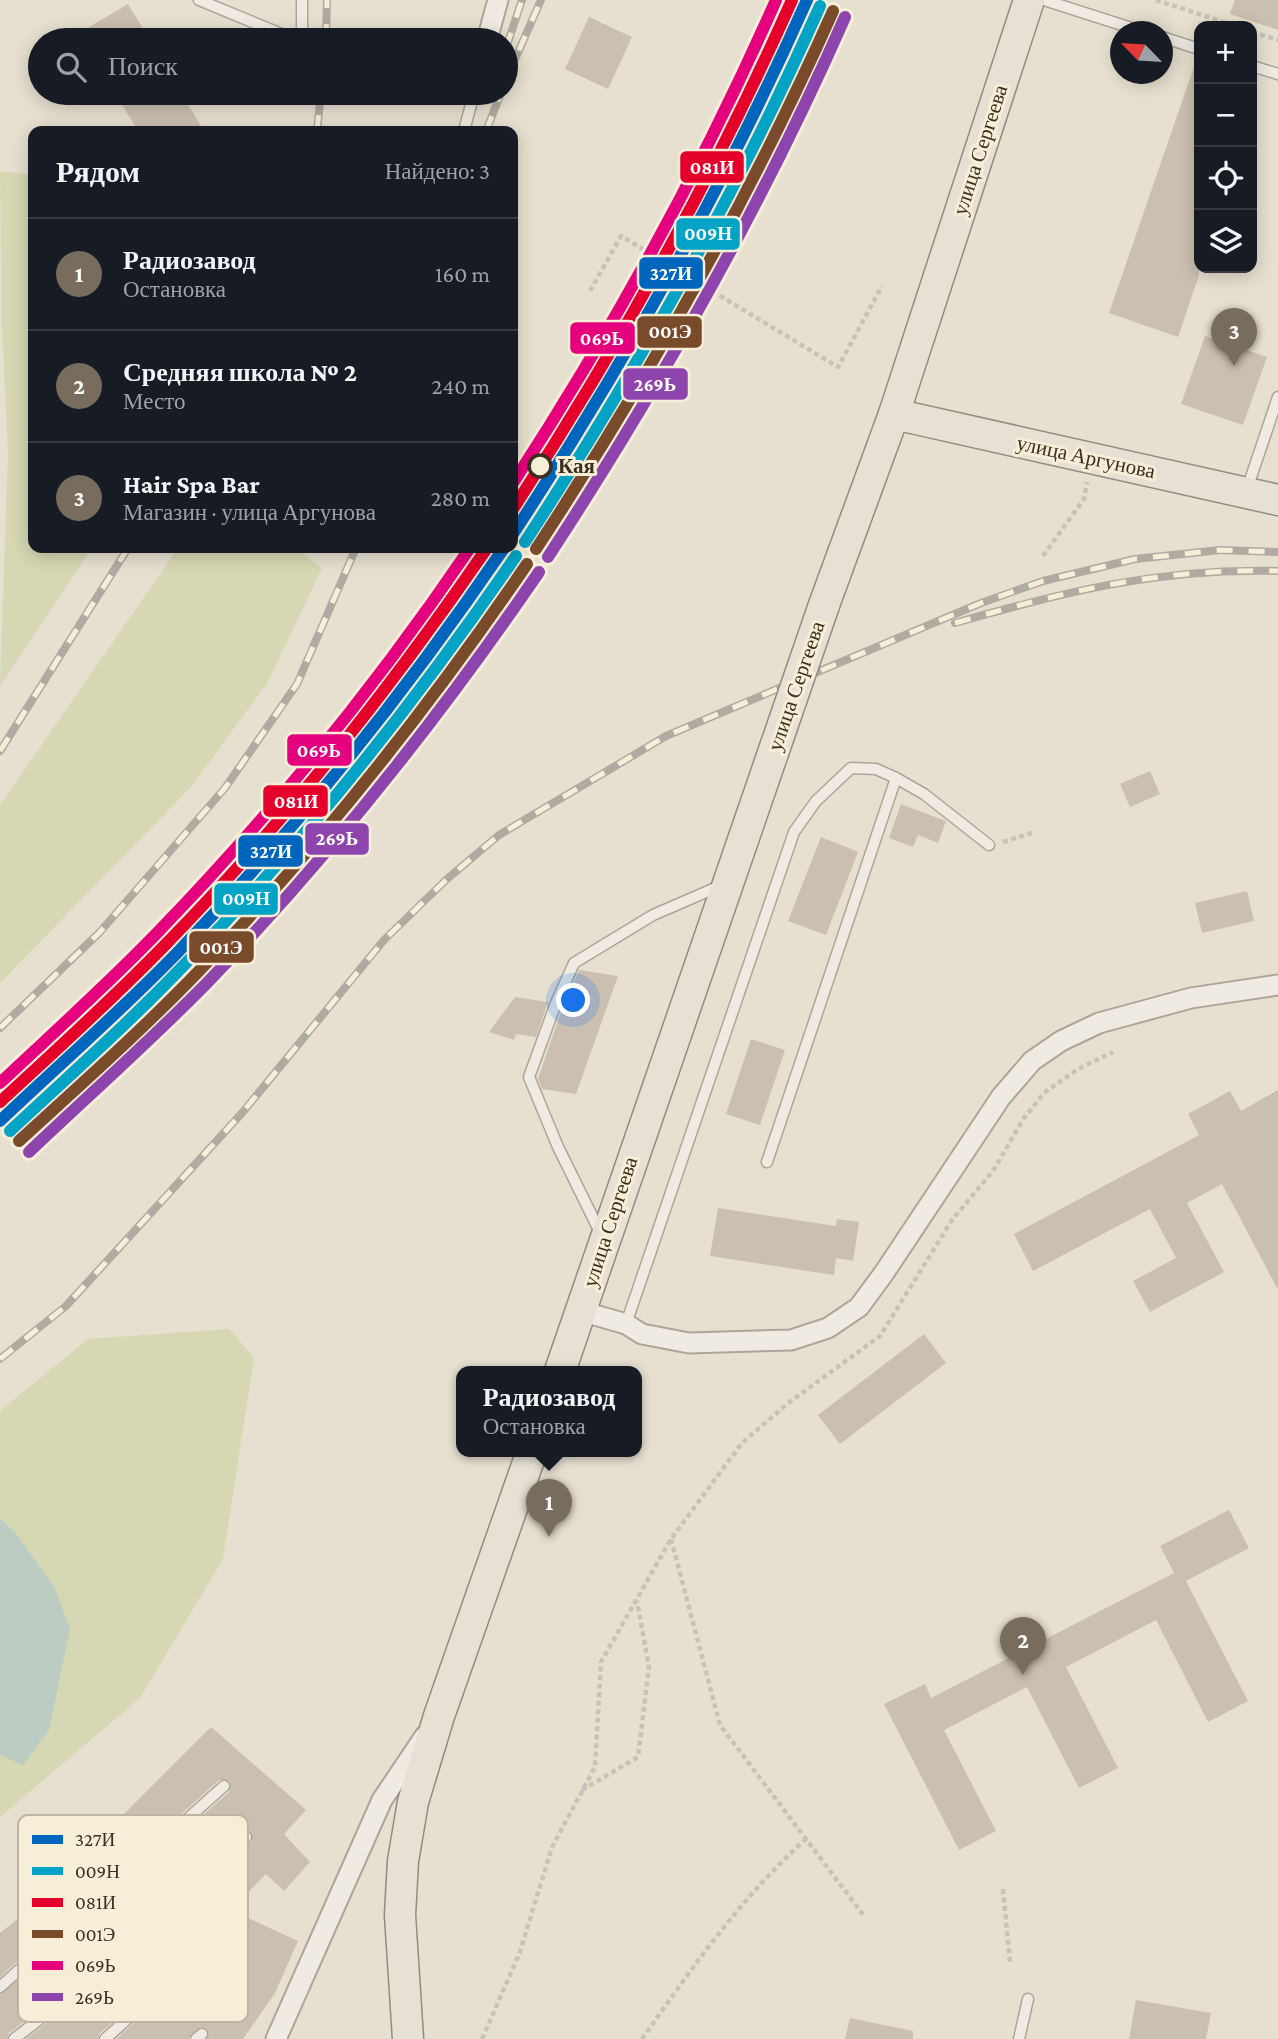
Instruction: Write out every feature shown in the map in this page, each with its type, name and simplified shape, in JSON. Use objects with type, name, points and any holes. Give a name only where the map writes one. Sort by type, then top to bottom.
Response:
[{"type":"main road","name":"улица Сергеева","points":[[562,1366],[603,1238],[824,605],[894,414],[1029,0]]},
{"type":"main road","name":"улица Аргунова","points":[[894,414],[1278,500]]},
{"type":"main road","points":[[408,2039],[402,1970],[403,1861],[413,1802],[439,1716],[530,1457]]},
{"type":"street","points":[[490,28],[498,0]]},
{"type":"street","points":[[581,1311],[626,1324],[642,1334],[689,1343],[791,1340],[828,1328],[859,1307],[1001,1097],[1032,1061],[1061,1041],[1099,1023],[1191,998],[1278,985]]},
{"type":"street","points":[[276,2039],[382,1800],[439,1716]]},
{"type":"lane","points":[[199,0],[269,28]]},
{"type":"lane","points":[[300,28],[302,0]]},
{"type":"lane","points":[[1044,0],[1110,21]]},
{"type":"lane","points":[[1173,40],[1194,47]]},
{"type":"lane","points":[[1257,68],[1278,74]]},
{"type":"lane","points":[[465,126],[471,105]]},
{"type":"lane","points":[[1246,492],[1278,397]]},
{"type":"lane","points":[[626,1324],[794,832],[816,801],[851,768],[876,769],[924,794],[989,845]]},
{"type":"lane","points":[[767,1162],[896,778]]},
{"type":"lane","points":[[603,1238],[558,1147],[529,1077],[574,963],[653,915],[727,883]]},
{"type":"lane","points":[[192,1815],[224,1786]]},
{"type":"lane","points":[[0,1987],[18,1971]]},
{"type":"lane","points":[[1018,2039],[1028,1999]]},
{"type":"lane","points":[[14,2039],[36,2022]]},
{"type":"lane","points":[[105,2039],[124,2022]]},
{"type":"path","points":[[1156,0],[1221,21]]},
{"type":"path","points":[[1257,34],[1278,40]]},
{"type":"path","points":[[590,291],[621,236],[838,368],[882,286]]},
{"type":"path","points":[[1043,556],[1084,499],[1088,477]]},
{"type":"path","points":[[989,845],[1035,832]]},
{"type":"path","points":[[482,2039],[520,1952],[552,1847],[595,1767],[601,1662],[671,1539],[741,1443],[805,1390],[880,1336],[952,1220],[993,1171],[1024,1118],[1044,1093],[1078,1069],[1113,1052]]},
{"type":"path","points":[[671,1539],[720,1725],[864,1916]]},
{"type":"path","points":[[582,1791],[638,1757],[649,1667],[636,1600]]},
{"type":"path","points":[[642,2039],[705,1949],[777,1867],[807,1838]]},
{"type":"path","points":[[1003,1889],[1010,1962]]},
{"type":"green space","points":[[0,171],[28,174],[28,553],[89,553],[0,686],[8,452],[2,330]]},
{"type":"green space","points":[[175,553],[302,553],[322,568],[268,682],[191,787],[0,983],[0,805]]},
{"type":"green space","points":[[229,1329],[254,1358],[223,1559],[140,1698],[0,1817],[0,1755],[23,1764],[55,1588],[15,1532],[0,1519],[0,1411],[88,1339]]},
{"type":"shaded area","points":[[0,1519],[15,1532],[55,1588],[70,1629],[49,1730],[23,1765],[0,1755]]},
{"type":"building","points":[[1235,0],[1278,0],[1278,30],[1257,21],[1230,14]]},
{"type":"building","points":[[128,4],[143,28],[87,28]]},
{"type":"building","points":[[589,17],[632,37],[608,89],[565,69]]},
{"type":"building","points":[[1194,67],[1194,273],[1199,275],[1178,337],[1109,313]]},
{"type":"building","points":[[122,105],[188,105],[201,126],[135,126]]},
{"type":"building","points":[[1205,336],[1267,357],[1243,425],[1181,404]]},
{"type":"building","points":[[1150,771],[1160,794],[1130,807],[1120,784]]},
{"type":"building","points":[[901,804],[946,821],[938,843],[918,835],[913,847],[889,838]]},
{"type":"building","points":[[821,837],[858,852],[826,935],[788,921]]},
{"type":"building","points":[[1247,891],[1254,921],[1202,933],[1195,903]]},
{"type":"building","points":[[579,970],[618,976],[576,1094],[542,1089],[538,1079],[563,1006]]},
{"type":"building","points":[[515,997],[548,1002],[536,1037],[516,1034],[514,1040],[489,1032]]},
{"type":"building","points":[[751,1039],[785,1050],[760,1125],[726,1114]]},
{"type":"building","points":[[1278,1090],[1278,1290],[1222,1184],[1187,1203],[1224,1272],[1150,1312],[1133,1281],[1176,1258],[1150,1209],[1033,1271],[1014,1234],[1199,1135],[1188,1114],[1230,1091],[1241,1111]]},
{"type":"building","points":[[718,1208],[836,1226],[837,1219],[859,1222],[853,1261],[836,1258],[834,1275],[710,1256]]},
{"type":"building","points":[[924,1334],[946,1363],[840,1444],[818,1415]]},
{"type":"building","points":[[1229,1510],[1249,1548],[1186,1581],[1248,1701],[1208,1722],[1156,1620],[1066,1667],[1118,1768],[1079,1788],[1027,1687],[944,1730],[996,1831],[959,1850],[884,1704],[925,1684],[931,1698],[1174,1573],[1160,1546]]},
{"type":"building","points":[[211,1727],[306,1810],[284,1834],[310,1862],[284,1891],[266,1874],[248,1893],[248,1846],[252,1841],[251,1832],[248,1831],[248,1815],[203,1815],[229,1792],[230,1782],[219,1780],[180,1815],[124,1814]]},
{"type":"building","points":[[248,1918],[298,1941],[275,1993],[243,2039],[207,2039],[208,2030],[201,2027],[189,2039],[116,2039],[135,2022],[248,2022]]},
{"type":"building","points":[[18,1919],[18,1961],[0,1977],[0,1933]]},
{"type":"building","points":[[18,1978],[18,2022],[23,2022],[9,2033],[7,2039],[0,2039],[0,1994]]},
{"type":"building","points":[[1136,2000],[1211,2013],[1206,2039],[1129,2039]]},
{"type":"building","points":[[850,2018],[913,2031],[913,2039],[845,2039]]},
{"type":"building","points":[[48,2022],[113,2022],[100,2033],[98,2039],[26,2039]]},
{"type":"railway","points":[[326,28],[327,0]]},
{"type":"railway","points":[[513,28],[522,0]]},
{"type":"railway","points":[[518,53],[541,0]]},
{"type":"railway","points":[[318,126],[320,105]]},
{"type":"railway","points":[[488,126],[496,105]]},
{"type":"railway","points":[[0,1359],[66,1306],[242,1113],[384,940],[447,879],[499,835],[666,736],[981,603],[1043,581],[1135,559],[1220,550],[1278,552]]},
{"type":"railway","points":[[0,751],[125,553]]},
{"type":"railway","points":[[0,1028],[99,933],[225,788],[297,684],[354,553]]},
{"type":"railway","points":[[955,623],[1114,584],[1194,573],[1278,571]]},
{"type":"transit line","name":"069Ь","points":[[518,475],[586,366],[654,247],[718,125],[776,0]]},
{"type":"transit line","name":"081И","points":[[518,501],[590,386],[663,260],[730,132],[792,0]]},
{"type":"transit line","name":"327И","points":[[518,526],[595,405],[671,273],[742,138],[807,0]]},
{"type":"transit line","name":"009Н","points":[[525,542],[607,412],[683,280],[755,144],[820,6]]},
{"type":"transit line","name":"001Э","points":[[536,549],[618,419],[732,219],[833,11]]},
{"type":"transit line","name":"269Ь","points":[[548,557],[590,492],[708,293],[779,157],[845,17]]},
{"type":"transit line","name":"069Ь","points":[[0,1083],[138,952],[241,842],[360,699],[467,553]]},
{"type":"transit line","name":"081И","points":[[0,1102],[146,964],[253,850],[375,703],[484,553]]},
{"type":"transit line","name":"327И","points":[[0,1121],[156,975],[265,857],[389,706],[501,553]]},
{"type":"transit line","name":"009Н","points":[[10,1131],[165,985],[275,867],[360,767],[440,663],[516,556]]},
{"type":"transit line","name":"001Э","points":[[19,1141],[175,995],[286,876],[411,724],[527,564]]},
{"type":"transit line","name":"269Ь","points":[[29,1152],[184,1006],[296,887],[422,733],[539,572]]},
{"type":"place","name":"Hair Spa Bar","points":[[1234,366]]},
{"type":"place","name":"Кая","points":[[540,466]]},
{"type":"place","name":"Радиозавод","points":[[549,1537]]},
{"type":"place","name":"Средняя школа № 2","points":[[1023,1675]]}]
